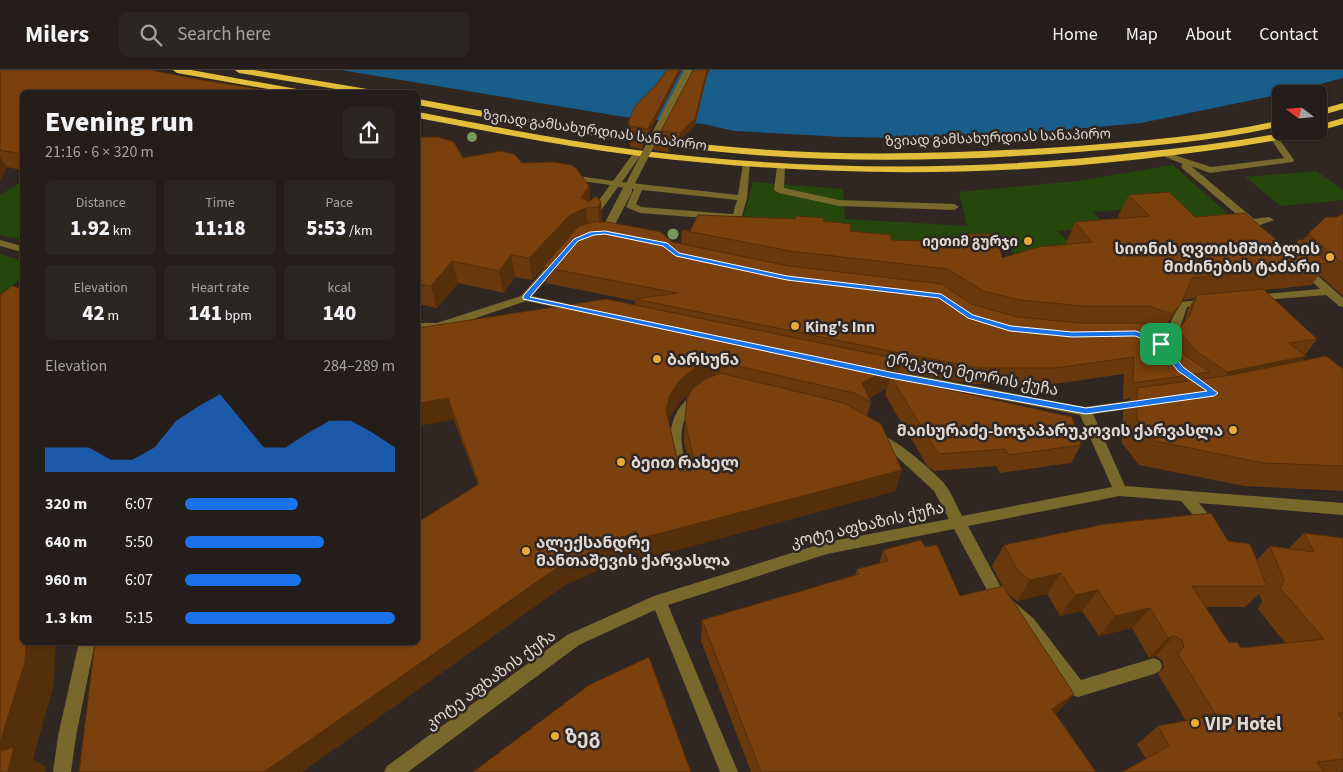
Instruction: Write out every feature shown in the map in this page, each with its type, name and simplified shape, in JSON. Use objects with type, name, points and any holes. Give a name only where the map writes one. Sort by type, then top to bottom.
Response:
[{"type":"highway","points":[[178,70],[286,90]]},
{"type":"highway","points":[[239,70],[355,90]]},
{"type":"highway","name":"ზვიად გამსახურდიას სანაპირო","points":[[420,102],[528,122],[669,143],[753,152],[856,156],[929,156],[1067,150],[1242,131],[1272,125]]},
{"type":"highway","points":[[1328,110],[1343,106]]},
{"type":"highway","name":"ზვიად გამსახურდიას სანაპირო","points":[[420,115],[638,153],[747,164],[869,169],[983,168],[1101,161],[1272,138]]},
{"type":"highway","points":[[1328,125],[1343,121]]},
{"type":"street","points":[[592,233],[609,233],[689,70]]},
{"type":"street","points":[[1162,154],[1210,170],[1290,160],[1275,140]]},
{"type":"street","points":[[590,219],[638,153]]},
{"type":"street","points":[[639,187],[631,207],[640,210],[737,216],[742,198],[747,164]]},
{"type":"street","points":[[781,166],[779,190],[839,203],[954,207]]},
{"type":"street","points":[[1185,166],[1265,234]]},
{"type":"street","points":[[561,174],[615,184],[742,198]]},
{"type":"street","points":[[1251,222],[1269,220]]},
{"type":"street","points":[[0,243],[20,248]]},
{"type":"street","points":[[526,298],[563,253]]},
{"type":"street","points":[[1294,260],[1343,304]]},
{"type":"street","points":[[1241,299],[1329,291]]},
{"type":"street","points":[[420,326],[438,327],[526,298],[593,312]]},
{"type":"street","points":[[1171,356],[1157,342],[1174,328],[1183,304],[1222,301]]},
{"type":"street","name":"ერეკლე მეორის ქუჩა","points":[[881,373],[1086,411],[1159,400]]},
{"type":"street","points":[[684,486],[674,432],[678,418],[686,406],[698,395],[712,391]]},
{"type":"street","points":[[1086,411],[1120,491]]},
{"type":"street","points":[[868,432],[901,453],[939,487],[998,598],[1029,624],[1078,689],[1154,666]]},
{"type":"street","name":"კოტე აფხაზის ქუჩა","points":[[393,772],[574,640],[659,601],[826,548],[1120,491],[1343,509]]},
{"type":"street","points":[[1184,495],[1222,538]]},
{"type":"street","points":[[659,601],[729,772]]},
{"type":"street","points":[[62,772],[67,736],[86,645]]},
{"type":"green space","points":[[1173,165],[1236,221],[1187,224],[1162,206],[1093,212],[1107,227],[1057,231],[1075,248],[1014,254],[1004,240],[953,239],[953,248],[741,225],[753,182],[843,189],[845,219],[967,226],[959,192],[1078,181]]},
{"type":"green space","points":[[1316,171],[1343,190],[1343,200],[1281,206],[1245,177]]},
{"type":"green space","points":[[20,183],[20,240],[0,235],[0,195]]},
{"type":"green space","points":[[0,254],[20,260],[20,279],[0,294]]},
{"type":"water","points":[[341,70],[1343,70],[1343,78],[1317,85],[1272,85],[1272,96],[1141,123],[1028,133],[900,138],[843,137],[735,131],[703,124],[625,117]]},
{"type":"building","points":[[151,70],[264,90],[20,90],[20,154],[0,150],[0,71]]},
{"type":"building","points":[[667,70],[679,70],[648,129],[629,126],[629,120],[635,106],[656,85]]},
{"type":"building","points":[[693,70],[707,70],[695,119],[680,133],[661,131]]},
{"type":"building","points":[[629,136],[644,138],[641,142],[630,141]]},
{"type":"building","points":[[420,137],[438,137],[454,142],[463,158],[500,151],[514,154],[522,163],[554,162],[571,165],[576,168],[589,186],[581,198],[589,202],[596,196],[601,202],[598,207],[586,208],[570,215],[529,258],[511,255],[499,271],[452,261],[431,286],[420,284]]},
{"type":"building","points":[[656,140],[671,142],[668,145],[654,143]]},
{"type":"building","points":[[1169,192],[1195,217],[1245,213],[1288,250],[1300,239],[1328,263],[1192,278],[1181,304],[1172,314],[1149,306],[1083,306],[1020,300],[983,291],[948,269],[790,251],[682,230],[690,231],[698,215],[795,219],[796,216],[824,218],[823,221],[851,224],[850,231],[891,235],[891,240],[964,242],[961,234],[997,234],[1002,258],[1038,247],[1092,242],[1075,222],[1150,216],[1129,195]]},
{"type":"building","points":[[1343,214],[1343,264],[1308,234],[1326,217],[1337,217]]},
{"type":"building","points":[[592,222],[608,222],[661,232],[672,242],[789,266],[942,284],[971,304],[1017,317],[1080,323],[1144,323],[1166,332],[1186,356],[1210,372],[1133,383],[1134,357],[1055,368],[980,368],[635,299],[677,293],[543,267],[578,227]]},
{"type":"building","points":[[12,286],[20,288],[20,645],[26,645],[25,662],[0,743],[0,295]]},
{"type":"building","points":[[1263,289],[1317,339],[1289,343],[1306,356],[1227,372],[1196,351],[1178,330],[1190,315],[1197,295]]},
{"type":"building","points":[[606,299],[913,362],[901,362],[862,383],[871,402],[854,393],[720,362],[694,369],[680,380],[670,395],[666,410],[680,471],[691,471],[695,464],[685,421],[687,398],[693,388],[704,380],[720,373],[844,403],[881,424],[902,470],[638,539],[636,531],[561,565],[264,772],[79,772],[95,645],[420,645],[420,521],[479,484],[448,398],[420,403],[420,328]]},
{"type":"building","name":"მაისურაძე-ხოჯაპარუკოვის ქარვასლა","points":[[1326,356],[1343,369],[1343,466],[1264,463],[1155,441],[1137,419],[1137,388],[1232,375]]},
{"type":"building","points":[[891,377],[1072,417],[1081,445],[1009,455],[1005,449],[940,454],[935,449]]},
{"type":"building","points":[[1211,513],[1228,541],[1250,544],[1267,586],[1192,586],[1229,643],[1237,642],[1241,648],[1324,639],[1280,588],[1284,580],[1270,546],[1314,552],[1304,533],[1343,538],[1343,713],[1338,713],[1343,721],[1343,759],[1317,762],[1324,772],[1122,772],[1169,746],[1158,726],[1216,715],[1178,654],[1184,647],[1182,640],[1174,636],[1168,638],[1150,608],[1115,616],[1098,590],[1075,595],[1061,573],[1030,580],[1018,571],[1004,545],[1105,524]]},
{"type":"building","points":[[921,540],[925,547],[937,545],[960,596],[1003,586],[1074,694],[1052,709],[1096,772],[761,772],[702,620],[859,574],[857,569],[888,561],[883,550]]},
{"type":"building","points":[[649,657],[691,772],[473,772],[589,685]]},
{"type":"building","points":[[14,747],[8,772],[0,772],[0,751]]},
{"type":"place","name":"იეთიმ გურჯი","points":[[1028,241]]},
{"type":"place","name":"სიონის ღვთისმშობლის მიძინების ტაძარი","points":[[1330,257]]},
{"type":"place","name":"King's Inn","points":[[795,326]]},
{"type":"place","name":"ბარსუნა","points":[[657,359]]},
{"type":"place","name":"მაისურაძე-ხოჯაპარუკოვის ქარვასლა","points":[[1233,430]]},
{"type":"place","name":"ბეით რახელ","points":[[621,462]]},
{"type":"place","name":"ალექსანდრე მანთაშევის ქარვასლა","points":[[526,551]]},
{"type":"place","name":"VIP Hotel","points":[[1195,723]]},
{"type":"place","name":"ზეგ","points":[[555,736]]},
{"type":"route","points":[[605,232],[665,244],[676,254],[787,278],[941,296],[970,317],[1010,328],[1072,334],[1136,334],[1161,344],[1181,369],[1214,393],[1086,411],[890,375],[526,298],[576,240],[592,233],[605,232]]}]
